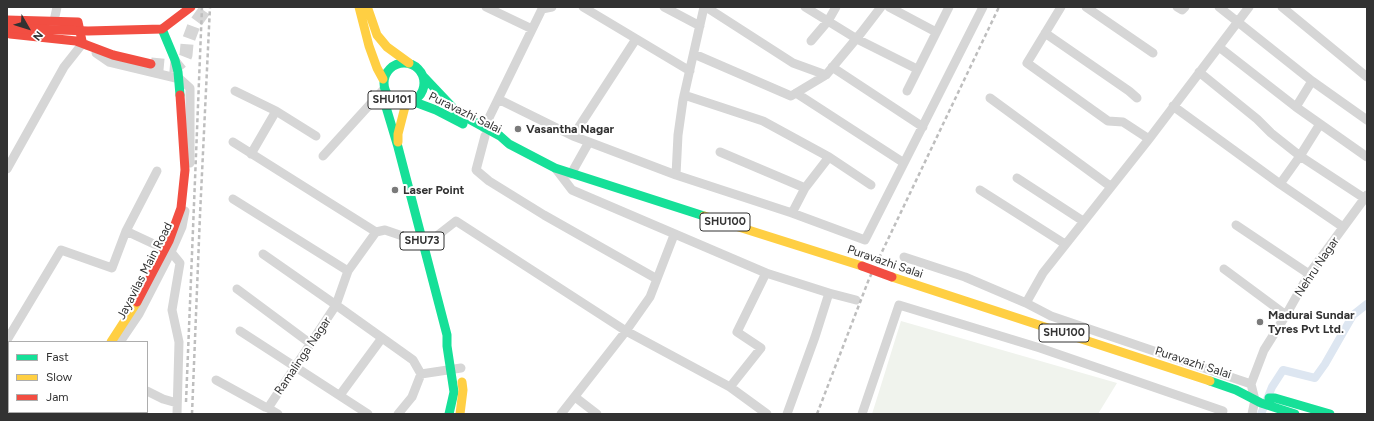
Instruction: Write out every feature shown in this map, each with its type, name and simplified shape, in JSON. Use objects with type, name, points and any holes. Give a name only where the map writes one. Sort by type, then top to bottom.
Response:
[{"type":"main road","points":[[7,28],[88,31],[162,29],[191,7]]},
{"type":"main road","name":"SHU101","points":[[359,7],[369,46],[377,68],[383,79],[385,92],[395,102],[409,102],[421,94],[424,88],[423,76],[420,70],[387,47],[377,35],[367,7]]},
{"type":"main road","points":[[7,20],[78,22],[83,43]]},
{"type":"main road","name":"Jayavilas Main Road","points":[[112,341],[137,302],[169,241],[181,208],[185,170],[178,72],[175,60],[162,29]]},
{"type":"main road","points":[[7,34],[76,41],[113,55],[151,64]]},
{"type":"main road","name":"SHU101","points":[[383,79],[390,68],[396,64],[402,62],[409,63]]},
{"type":"main road","name":"Puravazhi Salai","points":[[423,76],[458,113],[484,132]]},
{"type":"main road","name":"SHU73","points":[[385,92],[386,107],[390,123],[398,147],[447,334],[454,344],[456,369],[454,392],[449,414]]},
{"type":"main road","name":"Puravazhi Salai","points":[[409,102],[444,114],[484,132],[500,136],[509,144],[571,174],[862,266],[1236,390],[1262,402],[1295,414]]},
{"type":"main road","name":"SHU73","points":[[398,147],[398,134],[409,102]]},
{"type":"main road","name":"SHU73","points":[[456,369],[463,390],[460,414]]},
{"type":"main road","name":"Puravazhi Salai","points":[[1262,402],[1275,398],[1330,414]]},
{"type":"street","points":[[54,21],[57,7]]},
{"type":"street","points":[[486,7],[532,29]]},
{"type":"street","points":[[552,7],[542,9],[498,99],[484,132],[476,170],[489,181],[544,215],[657,279]]},
{"type":"street","points":[[583,7],[690,71]]},
{"type":"street","points":[[664,7],[700,26]]},
{"type":"street","points":[[676,174],[678,135],[684,95],[705,7],[794,63],[826,75]]},
{"type":"street","points":[[805,7],[857,39],[917,69]]},
{"type":"street","points":[[811,41],[828,21],[836,7]]},
{"type":"street","points":[[694,54],[791,96],[826,75],[857,39],[881,7]]},
{"type":"street","points":[[889,7],[936,32]]},
{"type":"street","points":[[907,90],[949,7]]},
{"type":"street","points":[[498,99],[573,136],[676,174],[792,213],[865,240],[983,7]]},
{"type":"street","points":[[1061,7],[1027,62],[1108,121],[1123,122],[1149,139]]},
{"type":"street","points":[[1086,7],[1154,53]]},
{"type":"street","points":[[1178,7],[1182,10],[1185,7]]},
{"type":"street","points":[[1219,7],[1312,80],[1367,120]]},
{"type":"street","points":[[1026,303],[1042,273],[1149,139],[1249,7]]},
{"type":"street","points":[[1282,7],[1367,77]]},
{"type":"street","points":[[1045,33],[1137,98]]},
{"type":"street","points":[[573,136],[636,39]]},
{"type":"street","points":[[7,169],[64,67],[83,43]]},
{"type":"street","name":"Jayavilas Main Road","points":[[83,43],[109,62],[180,79],[190,88],[189,187],[182,227],[171,252],[139,314],[121,341]]},
{"type":"street","points":[[1219,48],[1296,107],[1367,157]]},
{"type":"street","points":[[832,67],[923,127]]},
{"type":"street","points":[[1199,72],[1300,156],[1366,197]]},
{"type":"street","points":[[1296,107],[1312,80]]},
{"type":"street","points":[[235,91],[276,111],[316,136]]},
{"type":"street","points":[[323,156],[385,92]]},
{"type":"street","points":[[796,93],[904,163]]},
{"type":"street","points":[[684,95],[763,121],[829,157],[870,185]]},
{"type":"street","points":[[990,98],[1110,186]]},
{"type":"street","points":[[1173,106],[1280,184],[1343,227]]},
{"type":"street","points":[[251,154],[276,111]]},
{"type":"street","points":[[1280,184],[1320,124]]},
{"type":"street","points":[[233,142],[376,232]]},
{"type":"street","points":[[571,174],[589,142]]},
{"type":"street","points":[[720,152],[805,188]]},
{"type":"street","points":[[792,213],[805,188],[829,157]]},
{"type":"street","points":[[556,168],[572,190],[674,235],[766,273],[856,300]]},
{"type":"street","points":[[7,340],[61,250],[112,268],[126,231],[158,171]]},
{"type":"street","points":[[1017,178],[1083,221]]},
{"type":"street","points":[[980,190],[1065,244]]},
{"type":"street","name":"Nehru Nagar","points":[[1251,384],[1264,350],[1309,274],[1366,197]]},
{"type":"street","points":[[233,199],[348,271]]},
{"type":"street","points":[[263,254],[336,305],[348,271],[376,232],[385,230],[423,245],[456,221],[626,331],[730,387],[766,414]]},
{"type":"street","points":[[1236,225],[1309,274]]},
{"type":"street","points":[[126,231],[171,252],[180,263],[172,310],[179,342],[177,414]]},
{"type":"street","points":[[561,414],[626,331],[650,297],[674,235]]},
{"type":"street","points":[[904,256],[965,277],[1026,303],[1051,316],[1251,384],[1262,402],[1252,414]]},
{"type":"street","points":[[1224,269],[1286,315]]},
{"type":"street","points":[[730,387],[761,348],[737,332],[766,273]]},
{"type":"street","points":[[237,289],[310,344]]},
{"type":"street","points":[[788,414],[829,293]]},
{"type":"street","name":"Ramalinga Nagar","points":[[265,410],[296,367],[336,305],[414,360],[421,374]]},
{"type":"street","points":[[862,414],[899,305],[1040,348],[1225,413]]},
{"type":"street","points":[[240,330],[368,414]]},
{"type":"street","points":[[340,395],[382,338]]},
{"type":"street","points":[[398,414],[412,397],[421,374],[456,369]]},
{"type":"street","points":[[216,380],[265,410],[278,414]]},
{"type":"street","points":[[148,392],[163,399],[177,403]]},
{"type":"street","points":[[575,397],[597,414]]},
{"type":"shaded area","points":[[901,321],[1117,383],[1098,414],[872,414]]},
{"type":"waterway","points":[[1261,414],[1272,387],[1283,370],[1315,378],[1325,364],[1353,315],[1367,304]]},
{"type":"tunnel","points":[[151,64],[173,66],[184,60],[187,44],[194,25],[207,7]]},
{"type":"railway","points":[[186,402],[202,7]]},
{"type":"railway","points":[[192,414],[210,7]]},
{"type":"railway","points":[[817,414],[869,279],[999,7]]},
{"type":"traffic: fast","points":[[162,29],[175,60],[178,72],[180,95]]},
{"type":"traffic: fast","points":[[408,63],[415,66],[421,72],[424,83],[423,91],[415,100],[408,103],[400,103],[393,100],[385,91],[384,79],[387,72],[396,64],[408,63]]},
{"type":"traffic: fast","points":[[423,76],[458,113],[500,136],[509,144],[555,168],[704,216]]},
{"type":"traffic: fast","points":[[387,94],[386,107],[398,147],[447,335],[447,346],[454,392],[449,414]]},
{"type":"traffic: fast","points":[[412,101],[436,110],[463,124]]},
{"type":"traffic: fast","points":[[1210,381],[1236,390],[1261,403],[1295,414]]},
{"type":"traffic: fast","points":[[1269,398],[1275,398],[1330,414]]},
{"type":"traffic: slow","points":[[359,7],[369,46],[377,68],[383,79]]},
{"type":"traffic: slow","points":[[368,9],[377,35],[387,47],[409,63]]},
{"type":"traffic: slow","points":[[398,142],[398,134],[406,103]]},
{"type":"traffic: slow","points":[[704,216],[862,266]]},
{"type":"traffic: slow","points":[[892,277],[1210,381]]},
{"type":"traffic: slow","points":[[112,341],[137,302]]},
{"type":"traffic: slow","points":[[460,414],[463,390],[462,382]]},
{"type":"traffic: jam","points":[[7,28],[88,31],[162,29],[191,7]]},
{"type":"traffic: jam","points":[[7,20],[78,22],[82,41]]},
{"type":"traffic: jam","points":[[10,34],[76,41],[113,55],[151,64]]},
{"type":"traffic: jam","points":[[137,302],[169,241],[181,208],[185,170],[180,95]]},
{"type":"traffic: jam","points":[[862,266],[892,277]]},
{"type":"place","name":"Vasantha Nagar","points":[[518,129]]},
{"type":"place","name":"Laser Point","points":[[395,190]]},
{"type":"place","name":"Madurai Sundar Tyres Pvt Ltd.","points":[[1260,322]]}]
